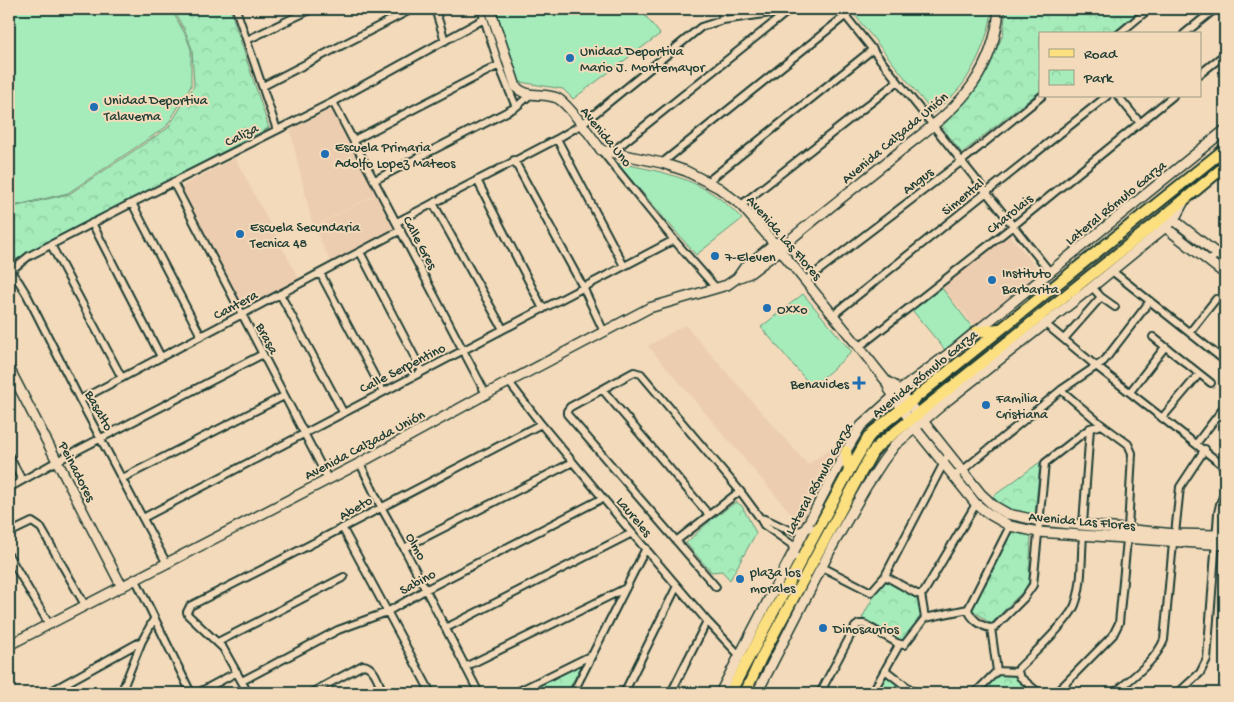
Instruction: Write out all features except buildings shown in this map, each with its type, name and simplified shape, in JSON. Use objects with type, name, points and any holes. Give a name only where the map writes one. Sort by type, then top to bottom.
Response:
[{"type":"main road","name":"Avenida Rómulo Garza","points":[[745,693],[762,656],[872,453],[1000,329],[1225,149]]},
{"type":"main road","points":[[1099,251],[1112,244],[1141,222],[1152,219],[1163,223],[1162,211],[1168,200],[1209,163]]},
{"type":"main road","name":"Avenida Rómulo Garza","points":[[730,693],[743,659],[800,565],[868,438],[911,415],[1042,320],[1163,223],[1184,200],[1225,166]]},
{"type":"main road","points":[[976,332],[1000,329]]},
{"type":"main road","points":[[846,451],[849,471]]},
{"type":"main road","points":[[830,531],[833,544]]},
{"type":"main road","points":[[815,558],[828,554]]},
{"type":"street","points":[[236,9],[276,130]]},
{"type":"street","points":[[247,40],[312,9]]},
{"type":"street","points":[[263,86],[412,9]]},
{"type":"street","points":[[435,9],[445,41]]},
{"type":"street","points":[[481,9],[499,65],[516,107]]},
{"type":"street","points":[[375,180],[516,107],[530,95],[516,87],[490,9]]},
{"type":"street","points":[[721,9],[723,20]]},
{"type":"street","points":[[396,222],[582,124],[694,31],[723,20],[799,9]]},
{"type":"street","points":[[840,9],[1050,272]]},
{"type":"street","name":"Avenida Calzada Unión","points":[[11,644],[328,480],[654,306],[727,285],[737,278],[750,273],[778,247],[791,239],[933,125],[957,102],[976,79],[991,45],[999,9]]},
{"type":"street","points":[[1121,32],[1150,9]]},
{"type":"street","points":[[1186,32],[1214,9]]},
{"type":"street","points":[[612,152],[788,11]]},
{"type":"street","points":[[662,163],[845,16]]},
{"type":"street","name":"Caliza","points":[[9,271],[29,256],[333,102],[484,19]]},
{"type":"street","points":[[707,182],[873,49]]},
{"type":"street","points":[[1202,72],[1225,54]]},
{"type":"street","points":[[354,140],[499,65]]},
{"type":"street","points":[[741,205],[897,82]]},
{"type":"street","name":"Avenida Uno","points":[[530,95],[558,99],[582,124],[674,240],[716,288]]},
{"type":"street","name":"Angus","points":[[805,281],[962,161],[1040,98]]},
{"type":"street","name":"Simental","points":[[833,314],[1104,98]]},
{"type":"street","points":[[1120,98],[1140,123]]},
{"type":"street","name":"Charolais","points":[[859,347],[1013,226],[1171,98]]},
{"type":"street","name":"Calle Gres","points":[[333,102],[486,394]]},
{"type":"street","name":"Lateral Rómulo Garza","points":[[720,693],[743,659],[805,528],[857,432],[896,394],[976,332],[1225,130]]},
{"type":"street","points":[[556,139],[624,266]]},
{"type":"street","name":"Avenida Las Flores","points":[[601,150],[662,163],[694,175],[719,188],[741,205],[778,247],[886,381],[894,385],[896,394],[944,463],[976,504],[989,514],[1010,526],[1038,532],[1083,536],[1127,533]]},
{"type":"street","points":[[514,160],[583,287],[604,332]]},
{"type":"street","points":[[477,180],[543,309]]},
{"type":"street","name":"Brasa","points":[[173,182],[328,480]]},
{"type":"street","points":[[1184,200],[1174,220],[1163,223],[1112,271],[1092,287],[1042,320],[1096,366],[1205,449],[1225,467]]},
{"type":"street","points":[[433,202],[503,329]]},
{"type":"street","points":[[132,203],[201,336]]},
{"type":"street","points":[[1174,220],[1225,260]]},
{"type":"street","points":[[92,223],[161,357]]},
{"type":"street","points":[[1163,223],[1225,274]]},
{"type":"street","name":"Cantera","points":[[80,400],[401,230]]},
{"type":"street","name":"Calle Serpentino","points":[[144,518],[674,240]]},
{"type":"street","points":[[51,245],[122,378]]},
{"type":"street","points":[[1209,261],[1225,248]]},
{"type":"street","points":[[360,252],[422,371]]},
{"type":"street","name":"Basalto","points":[[9,271],[27,295],[167,564]]},
{"type":"street","points":[[1112,271],[1225,360]]},
{"type":"street","points":[[320,273],[383,392]]},
{"type":"street","points":[[1092,287],[1100,297],[1114,307]]},
{"type":"street","points":[[280,294],[343,412]]},
{"type":"street","points":[[1064,339],[1100,297]]},
{"type":"street","points":[[1190,332],[1216,299]]},
{"type":"street","points":[[954,476],[1061,390],[1104,361],[1150,301]]},
{"type":"street","points":[[1153,337],[1211,383]]},
{"type":"street","points":[[1130,392],[1165,347]]},
{"type":"street","points":[[9,488],[263,354]]},
{"type":"street","name":"Peinadores","points":[[9,368],[122,587]]},
{"type":"street","points":[[716,587],[567,414],[566,411],[570,407],[634,372],[641,374],[740,491],[765,527],[788,542],[794,550],[800,565]]},
{"type":"street","points":[[1162,418],[1199,374]]},
{"type":"street","name":"Laureles","points":[[509,382],[541,424],[632,533],[707,621],[743,659]]},
{"type":"street","points":[[602,389],[709,515]]},
{"type":"street","points":[[1056,693],[1113,635],[1121,616],[1132,453],[1128,444],[1102,425],[1061,390]]},
{"type":"street","points":[[122,478],[284,396]]},
{"type":"street","points":[[1196,444],[1225,406]]},
{"type":"street","points":[[757,693],[833,544],[883,461],[896,445],[911,415]]},
{"type":"street","name":"Avenida Las Flores","points":[[911,415],[949,453],[981,494],[1000,510],[1017,517],[1040,521],[1083,524],[1127,533],[1221,540]]},
{"type":"street","name":"Abeto","points":[[218,642],[188,615],[186,612],[190,606],[343,529],[381,507],[541,424]]},
{"type":"street","points":[[968,609],[972,617],[987,628],[995,627],[1031,589],[1034,579],[1044,465],[1046,461],[1090,428],[1102,425]]},
{"type":"street","points":[[1083,524],[1090,428]]},
{"type":"street","points":[[1115,693],[1149,662],[1157,653],[1164,640],[1180,487],[1205,449]]},
{"type":"street","points":[[822,567],[871,592],[885,576],[949,453]]},
{"type":"street","points":[[9,456],[22,480]]},
{"type":"street","points":[[404,548],[573,462]]},
{"type":"street","name":"Olmo","points":[[360,463],[381,507],[479,693]]},
{"type":"street","points":[[676,541],[740,491]]},
{"type":"street","points":[[1178,693],[1200,673],[1207,659],[1221,540],[1220,504],[1225,492]]},
{"type":"street","name":"Sabino","points":[[242,681],[338,630],[387,612],[425,590],[604,498]]},
{"type":"street","points":[[921,594],[924,592],[976,504]]},
{"type":"street","points":[[760,518],[768,519],[788,530],[819,527]]},
{"type":"street","points":[[9,533],[32,522],[41,528],[85,605]]},
{"type":"street","points":[[968,609],[1010,526]]},
{"type":"street","points":[[343,529],[431,693]]},
{"type":"street","points":[[446,628],[632,533]]},
{"type":"street","points":[[1040,693],[1020,677],[1019,668],[1069,616],[1075,605],[1079,586],[1083,536]]},
{"type":"street","points":[[573,693],[646,548]]},
{"type":"street","points":[[9,556],[49,624]]},
{"type":"street","points":[[885,576],[917,594],[921,594]]},
{"type":"street","points":[[248,693],[218,642],[344,577]]},
{"type":"street","points":[[136,580],[191,693]]},
{"type":"street","points":[[624,693],[678,586]]},
{"type":"street","points":[[465,667],[626,588]]},
{"type":"street","points":[[921,594],[924,618]]},
{"type":"street","points":[[820,693],[859,624],[864,624],[904,645],[924,618],[968,609]]},
{"type":"street","points":[[121,693],[142,641],[154,619]]},
{"type":"street","points":[[671,693],[707,621]]},
{"type":"street","points":[[991,628],[997,671]]},
{"type":"street","points":[[9,634],[11,644]]},
{"type":"street","points":[[48,693],[142,641]]},
{"type":"street","points":[[872,693],[898,647],[897,643]]},
{"type":"street","points":[[515,693],[592,656]]},
{"type":"street","points":[[310,693],[364,665],[370,666],[383,693]]},
{"type":"street","points":[[885,670],[915,693]]},
{"type":"street","points":[[975,693],[997,671],[1018,672]]},
{"type":"street","points":[[198,693],[237,672]]},
{"type":"shaded area","name":"Escuela Primaria Adolfo Lopez Mateos","points":[[331,109],[376,194],[313,227],[290,130]]},
{"type":"shaded area","name":"Escuela Secundaria Tecnica 48","points":[[235,158],[299,279],[248,305],[243,305],[182,189],[184,185]]},
{"type":"shaded area","points":[[376,195],[393,227],[392,230],[331,262],[314,227]]},
{"type":"shaded area","name":"Instituto Barbarita","points":[[1008,233],[1042,274],[975,327],[941,286]]},
{"type":"shaded area","points":[[685,325],[808,465],[847,436],[800,524],[648,346]]},
{"type":"green space","name":"Unidad Deportiva Talaverna","points":[[9,9],[171,9],[191,49],[191,86],[166,127],[68,193],[9,207]]},
{"type":"green space","points":[[173,9],[230,9],[269,128],[9,263],[9,208],[69,194],[168,128],[194,86],[192,49]]},
{"type":"green space","name":"Unidad Deportiva Mario J. Montemayor","points":[[496,9],[640,9],[660,34],[573,99],[563,89],[520,82]]},
{"type":"green space","points":[[850,9],[992,9],[982,49],[967,77],[959,89],[933,113]]},
{"type":"green space","points":[[1006,9],[1142,9],[1113,32],[1039,32],[1039,92],[962,153],[942,127],[980,84],[1003,35]]},
{"type":"green space","points":[[617,163],[669,174],[685,180],[715,195],[742,219],[696,255]]},
{"type":"green space","points":[[941,287],[972,327],[945,350],[912,310]]},
{"type":"green space","points":[[803,294],[852,352],[812,387],[761,327]]},
{"type":"green space","points":[[1040,462],[1035,515],[1013,512],[991,498]]},
{"type":"green space","points":[[736,502],[742,506],[756,533],[730,580],[722,571],[711,572],[686,543],[711,520]]},
{"type":"green space","points":[[1011,531],[1031,534],[1029,581],[1025,589],[991,624],[970,608],[990,577]]},
{"type":"green space","points":[[883,579],[920,600],[922,619],[903,644],[899,639],[862,618]]},
{"type":"green space","points":[[577,664],[582,664],[567,693],[522,693]]},
{"type":"green space","points":[[998,673],[1014,673],[1016,679],[1030,693],[983,693]]},
{"type":"green space","points":[[884,674],[909,693],[874,693]]},
{"type":"place","name":"Unidad Deportiva Mario J. Montemayor","points":[[570,58]]},
{"type":"place","name":"Unidad Deportiva Talaverna","points":[[94,107]]},
{"type":"place","name":"Escuela Primaria Adolfo Lopez Mateos","points":[[325,154]]},
{"type":"place","name":"Escuela Secundaria Tecnica 48","points":[[240,234]]},
{"type":"place","name":"7-Eleven","points":[[715,256]]},
{"type":"place","name":"Instituto Barbarita","points":[[992,280]]},
{"type":"place","name":"Oxxo","points":[[767,308]]},
{"type":"place","name":"Benavides","points":[[859,383]]},
{"type":"place","name":"Familia Cristiana","points":[[986,405]]},
{"type":"place","name":"plaza los morales","points":[[740,579]]},
{"type":"place","name":"Dinosaurios","points":[[823,628]]}]
